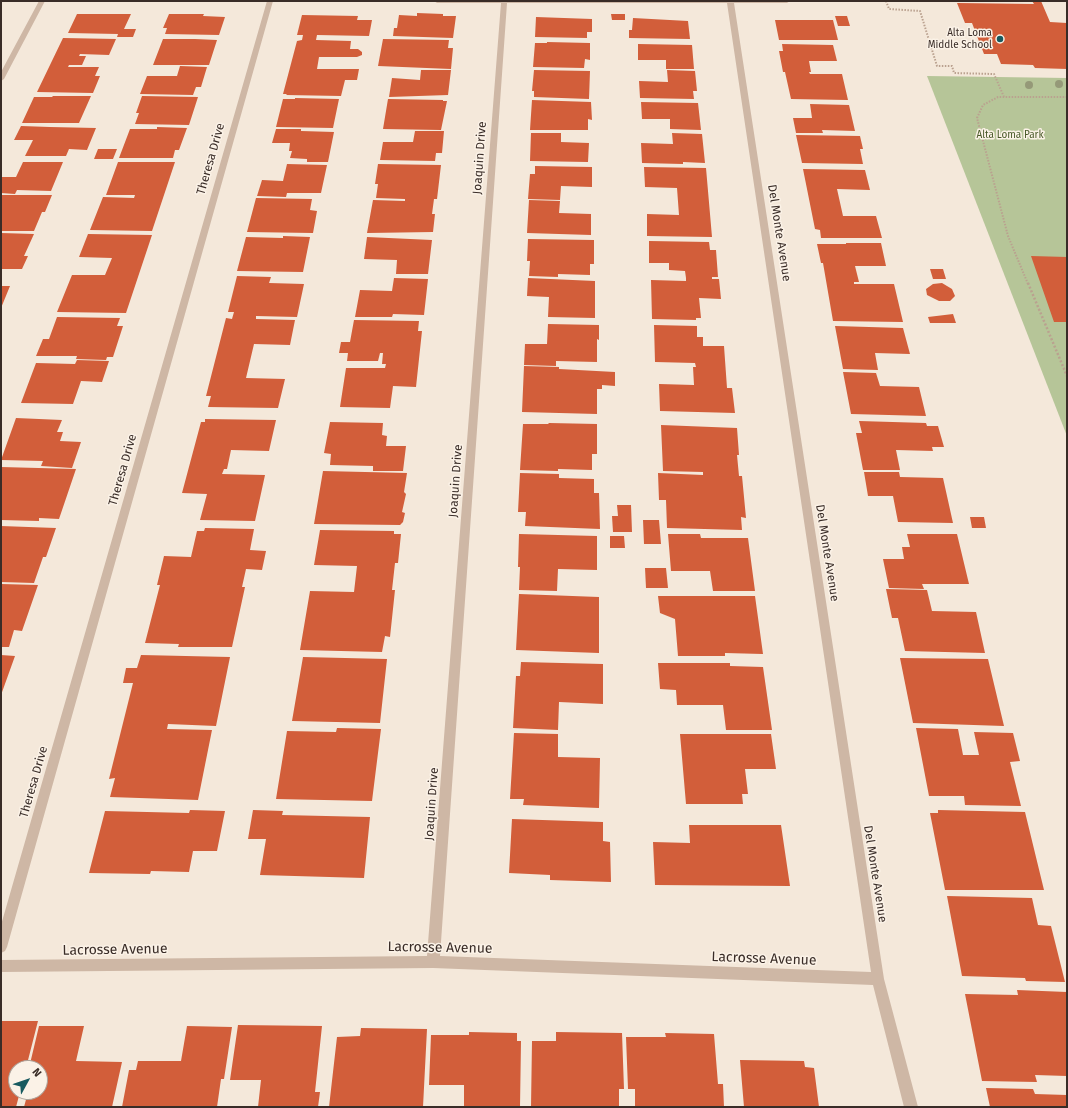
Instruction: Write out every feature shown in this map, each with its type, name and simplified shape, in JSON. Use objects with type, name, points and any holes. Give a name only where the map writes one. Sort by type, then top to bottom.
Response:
[{"type":"street","points":[[1,79],[42,1]]},
{"type":"street","name":"Theresa Drive","points":[[1,947],[270,1]]},
{"type":"street","points":[[437,1],[787,1]]},
{"type":"street","name":"Del Monte Avenue","points":[[731,1],[878,979],[911,1107]]},
{"type":"street","name":"Joaquin Drive","points":[[433,962],[504,2]]},
{"type":"street","name":"Lacrosse Avenue","points":[[1,966],[433,962],[878,979]]},
{"type":"path","points":[[886,1],[889,9],[920,11],[938,66],[952,66],[954,73],[994,74],[1004,97]]},
{"type":"path","points":[[1067,97],[998,97],[983,104],[977,118],[1008,236],[1067,376]]},
{"type":"green space","name":"Alta Loma Park","points":[[927,76],[1067,78],[1067,436]]},
{"type":"building","points":[[1032,1],[1041,1],[1050,22],[1067,23],[1067,69],[1035,68],[1033,65],[1001,64],[997,54],[984,54],[972,23],[965,23],[957,3],[1034,4]]},
{"type":"building","points":[[417,13],[456,16],[453,38],[393,36],[394,28],[397,28],[399,15],[417,16]]},
{"type":"building","points":[[77,14],[131,14],[124,29],[136,29],[133,37],[117,37],[118,34],[68,33]]},
{"type":"building","points":[[169,14],[204,14],[203,16],[225,17],[219,35],[165,34],[167,28],[163,28]]},
{"type":"building","points":[[611,14],[625,14],[625,20],[612,20]]},
{"type":"building","points":[[302,15],[358,16],[357,20],[372,20],[369,36],[317,35],[316,40],[351,41],[350,49],[358,49],[362,52],[362,55],[357,57],[319,57],[317,69],[359,69],[357,80],[345,80],[341,96],[283,94],[297,41],[302,40],[303,35],[297,35]]},
{"type":"building","points":[[835,16],[847,16],[850,26],[838,26]]},
{"type":"building","points":[[536,17],[592,19],[592,32],[587,32],[587,38],[535,37]]},
{"type":"building","points":[[633,18],[688,21],[690,39],[629,38],[629,30],[632,30]]},
{"type":"building","points":[[775,20],[833,20],[838,40],[779,40]]},
{"type":"building","points":[[63,38],[116,39],[109,55],[80,54],[79,56],[86,56],[82,65],[69,65],[68,67],[99,67],[95,76],[100,76],[93,93],[37,92]]},
{"type":"building","points":[[163,39],[217,40],[209,65],[153,65]]},
{"type":"building","points":[[383,39],[449,40],[448,48],[453,48],[451,69],[378,66]]},
{"type":"building","points":[[535,43],[590,43],[590,60],[585,59],[584,68],[533,67]]},
{"type":"building","points":[[638,44],[692,45],[694,69],[666,69],[666,60],[638,60]]},
{"type":"building","points":[[782,44],[833,45],[837,61],[809,61],[811,72],[809,72],[810,74],[842,74],[848,100],[791,99],[785,72],[783,72],[779,51],[783,51]]},
{"type":"building","points":[[180,66],[207,67],[201,87],[196,87],[193,95],[140,94],[147,76],[177,76]]},
{"type":"building","points":[[421,70],[451,70],[448,95],[389,97],[392,78],[420,80]]},
{"type":"building","points":[[534,70],[590,71],[589,99],[534,97],[534,91],[532,91]]},
{"type":"building","points":[[667,70],[695,71],[697,91],[693,91],[694,99],[640,98],[639,81],[668,82]]},
{"type":"building","points":[[91,96],[79,123],[22,123],[34,97]]},
{"type":"building","points":[[142,96],[198,97],[189,125],[135,124],[139,113],[136,113]]},
{"type":"building","points":[[283,99],[339,99],[333,128],[276,127]]},
{"type":"building","points":[[388,99],[447,101],[441,130],[383,129]]},
{"type":"building","points":[[532,100],[591,102],[592,120],[588,119],[588,130],[530,130]]},
{"type":"building","points":[[641,102],[698,103],[701,130],[670,129],[670,119],[642,119]]},
{"type":"building","points":[[810,104],[849,105],[855,131],[822,130],[823,133],[796,133],[793,118],[812,118]]},
{"type":"building","points":[[21,126],[96,128],[87,150],[69,149],[66,156],[25,156],[33,140],[14,140]]},
{"type":"building","points":[[157,127],[187,128],[179,150],[175,150],[173,158],[119,158],[130,129],[157,129]]},
{"type":"building","points":[[276,129],[301,129],[301,131],[334,132],[328,162],[307,162],[307,159],[290,158],[292,151],[289,151],[290,143],[272,143]]},
{"type":"building","points":[[415,131],[444,131],[442,153],[436,153],[435,161],[380,160],[383,142],[413,142]]},
{"type":"building","points":[[531,133],[561,133],[561,142],[589,143],[588,162],[530,161]]},
{"type":"building","points":[[672,133],[702,134],[705,163],[642,163],[641,143],[673,144]]},
{"type":"building","points":[[796,135],[860,136],[863,149],[860,149],[863,164],[802,163]]},
{"type":"building","points":[[98,149],[117,149],[113,159],[94,159]]},
{"type":"building","points":[[23,162],[63,162],[51,191],[17,190],[15,194],[1,193],[1,177],[16,177]]},
{"type":"building","points":[[118,162],[175,162],[152,231],[90,230],[103,197],[134,198],[135,195],[106,195]]},
{"type":"building","points":[[287,164],[327,165],[321,193],[287,193],[286,197],[257,196],[262,180],[283,181]]},
{"type":"building","points":[[378,164],[441,165],[437,199],[434,199],[432,214],[435,214],[433,232],[367,233],[373,200],[405,201],[405,199],[376,198],[378,184],[375,184]]},
{"type":"building","points":[[535,166],[592,167],[592,187],[561,186],[560,200],[528,199],[530,174],[535,174]]},
{"type":"building","points":[[644,167],[706,168],[712,237],[647,236],[647,214],[679,215],[677,188],[645,187]]},
{"type":"building","points":[[803,169],[865,170],[870,190],[837,189],[843,216],[876,216],[882,238],[821,238],[820,230],[815,229]]},
{"type":"building","points":[[1,195],[52,195],[45,212],[42,212],[34,231],[1,231]]},
{"type":"building","points":[[256,198],[312,199],[310,210],[317,211],[313,233],[247,232]]},
{"type":"building","points":[[529,200],[560,201],[559,213],[591,214],[591,235],[527,233]]},
{"type":"building","points":[[1,233],[34,234],[24,256],[28,256],[22,269],[1,269]]},
{"type":"building","points":[[88,234],[152,235],[126,313],[57,312],[72,275],[105,275],[112,258],[79,257]]},
{"type":"building","points":[[283,236],[310,237],[303,272],[237,271],[246,237],[283,238]]},
{"type":"building","points":[[367,237],[432,240],[428,274],[396,274],[397,260],[364,259]]},
{"type":"building","points":[[528,239],[594,240],[594,264],[590,264],[590,275],[558,274],[558,277],[529,276],[530,261],[527,261]]},
{"type":"building","points":[[649,241],[709,242],[710,250],[716,250],[718,277],[712,277],[712,279],[719,279],[721,299],[699,298],[701,318],[696,318],[696,320],[652,319],[651,280],[686,281],[686,278],[685,271],[669,270],[669,263],[649,263]]},
{"type":"building","points":[[881,243],[886,266],[855,266],[859,282],[854,282],[854,284],[894,284],[903,322],[833,321],[823,263],[821,263],[817,244]]},
{"type":"building","points":[[1031,256],[1067,257],[1067,322],[1054,322]]},
{"type":"building","points":[[930,269],[943,269],[946,279],[933,279]]},
{"type":"building","points":[[237,276],[271,277],[269,283],[304,284],[297,317],[256,316],[256,319],[295,320],[290,345],[254,344],[246,378],[285,379],[278,408],[208,407],[211,396],[206,396],[226,318],[232,319],[234,312],[228,312]]},
{"type":"building","points":[[394,278],[428,279],[424,315],[393,314],[392,317],[355,317],[360,290],[392,291]]},
{"type":"building","points":[[528,278],[595,281],[595,318],[548,317],[549,297],[527,296]]},
{"type":"building","points":[[942,283],[952,289],[955,296],[950,301],[939,301],[927,295],[926,289],[933,284]]},
{"type":"building","points":[[1,286],[10,286],[1,308]]},
{"type":"building","points":[[953,314],[956,323],[930,323],[928,317]]},
{"type":"building","points":[[57,317],[120,318],[117,326],[123,326],[113,357],[107,357],[106,360],[76,359],[77,356],[36,356],[43,339],[49,339]]},
{"type":"building","points":[[354,320],[419,321],[418,331],[422,331],[416,387],[393,386],[390,408],[340,407],[346,368],[385,368],[386,364],[382,364],[383,353],[380,353],[378,361],[347,361],[348,353],[339,353],[341,342],[350,342]]},
{"type":"building","points":[[548,324],[599,325],[599,340],[597,339],[597,362],[556,361],[556,366],[524,365],[525,344],[547,344]]},
{"type":"building","points":[[654,325],[697,326],[697,337],[703,337],[703,346],[724,346],[727,388],[732,388],[735,413],[660,411],[659,384],[694,385],[693,367],[696,367],[695,363],[655,362]]},
{"type":"building","points":[[835,326],[903,328],[910,354],[875,353],[878,370],[843,369]]},
{"type":"building","points":[[77,360],[109,361],[102,382],[81,381],[73,404],[21,403],[36,363],[75,364]]},
{"type":"building","points":[[524,366],[559,367],[559,369],[615,372],[615,386],[602,385],[602,389],[597,389],[597,414],[522,412]]},
{"type":"building","points":[[843,372],[876,373],[880,386],[919,387],[926,416],[851,414]]},
{"type":"building","points":[[16,418],[62,420],[57,432],[63,432],[60,441],[81,442],[72,468],[41,466],[43,461],[1,460]]},
{"type":"building","points":[[205,419],[276,420],[269,451],[231,450],[227,469],[224,469],[222,474],[265,475],[255,521],[200,520],[207,494],[182,493],[201,422],[205,422]]},
{"type":"building","points":[[859,421],[926,423],[927,426],[938,426],[944,447],[932,447],[933,451],[896,450],[900,470],[863,470],[856,433],[862,433]]},
{"type":"building","points":[[330,422],[383,423],[382,435],[387,436],[386,446],[406,446],[403,471],[373,471],[373,466],[330,465],[331,454],[324,453]]},
{"type":"building","points":[[523,424],[597,424],[597,454],[592,454],[592,470],[520,470]]},
{"type":"building","points":[[661,425],[737,428],[739,476],[742,476],[746,518],[741,517],[742,530],[667,528],[666,500],[659,500],[658,473],[703,475],[703,472],[663,471]]},
{"type":"building","points":[[1,467],[76,469],[59,519],[39,518],[39,521],[1,520]]},
{"type":"building","points":[[323,471],[407,473],[404,492],[406,494],[402,512],[405,513],[403,522],[400,525],[314,524]]},
{"type":"building","points":[[864,472],[899,472],[900,477],[943,478],[953,523],[898,522],[893,496],[868,496]]},
{"type":"building","points":[[520,473],[559,474],[559,478],[594,479],[594,493],[599,493],[600,529],[525,526],[526,512],[518,512]]},
{"type":"building","points":[[617,505],[631,505],[632,532],[613,532],[612,516],[618,516]]},
{"type":"building","points":[[970,517],[984,517],[986,528],[972,528]]},
{"type":"building","points":[[643,520],[659,520],[661,544],[644,544]]},
{"type":"building","points":[[1,526],[56,528],[46,557],[43,557],[34,583],[1,582]]},
{"type":"building","points":[[205,528],[254,529],[250,550],[266,551],[262,570],[246,569],[242,587],[245,587],[232,647],[178,647],[179,644],[145,643],[160,585],[157,585],[164,556],[191,557],[197,531],[204,531]]},
{"type":"building","points":[[320,530],[394,531],[394,534],[401,534],[398,563],[395,563],[392,590],[395,590],[390,637],[385,636],[382,652],[300,650],[310,591],[354,592],[357,566],[314,565]]},
{"type":"building","points":[[519,534],[597,536],[597,570],[558,569],[557,591],[519,590]]},
{"type":"building","points":[[668,534],[700,534],[701,538],[748,538],[755,591],[713,591],[710,571],[671,571]]},
{"type":"building","points":[[907,534],[957,534],[969,584],[922,584],[924,589],[889,588],[883,559],[904,559],[902,547],[910,547]]},
{"type":"building","points":[[610,536],[624,536],[625,548],[610,548]]},
{"type":"building","points":[[645,568],[666,568],[668,588],[646,588]]},
{"type":"building","points":[[1,584],[38,585],[22,631],[14,630],[9,647],[1,647]]},
{"type":"building","points":[[886,589],[927,590],[932,611],[976,612],[985,653],[905,651],[898,618],[892,618]]},
{"type":"building","points":[[519,594],[599,597],[599,653],[516,650]]},
{"type":"building","points":[[658,596],[755,596],[763,654],[725,653],[725,656],[678,656],[675,619],[660,613]]},
{"type":"building","points":[[1,655],[15,656],[1,695]]},
{"type":"building","points":[[141,655],[230,657],[216,726],[168,724],[167,729],[212,730],[198,800],[110,797],[115,778],[109,779],[133,683],[123,683],[126,668],[137,668]]},
{"type":"building","points":[[303,657],[387,659],[380,723],[292,721]]},
{"type":"building","points":[[900,658],[988,659],[1004,726],[913,723]]},
{"type":"building","points":[[521,662],[603,664],[603,704],[559,702],[558,730],[513,728],[516,676],[520,676]]},
{"type":"building","points":[[658,663],[730,663],[730,666],[763,667],[772,730],[726,730],[723,705],[677,705],[676,690],[660,689]]},
{"type":"building","points":[[337,728],[381,729],[372,801],[276,799],[287,731],[336,732]]},
{"type":"building","points":[[916,728],[958,729],[963,755],[979,755],[974,732],[1013,733],[1020,761],[1010,762],[1021,806],[965,805],[964,796],[929,796]]},
{"type":"building","points":[[514,733],[558,734],[558,757],[600,758],[599,808],[523,805],[524,799],[510,799]]},
{"type":"building","points":[[680,734],[771,734],[776,769],[745,769],[748,794],[742,794],[743,804],[686,804]]},
{"type":"building","points":[[190,810],[225,811],[217,851],[193,851],[189,872],[151,871],[150,874],[89,873],[105,811],[189,813]]},
{"type":"building","points":[[253,810],[283,811],[282,815],[370,817],[364,878],[260,875],[266,839],[248,839]]},
{"type":"building","points":[[938,810],[1025,812],[1044,890],[945,890],[930,813],[938,813]]},
{"type":"building","points":[[512,819],[603,822],[603,841],[610,842],[611,882],[550,880],[550,875],[509,873]]},
{"type":"building","points":[[689,825],[781,825],[790,886],[655,885],[653,842],[690,843]]},
{"type":"building","points":[[947,896],[1032,898],[1038,925],[1051,926],[1065,982],[1026,981],[1025,978],[962,976]]},
{"type":"building","points":[[1017,990],[1067,992],[1067,1076],[1035,1075],[1037,1082],[982,1081],[965,994],[1018,995]]},
{"type":"building","points":[[1,1021],[38,1021],[28,1060],[8,1060],[8,1100],[18,1100],[16,1107],[1,1107]]},
{"type":"building","points":[[238,1025],[322,1026],[315,1092],[320,1092],[318,1107],[258,1107],[261,1080],[230,1080]]},
{"type":"building","points":[[39,1026],[84,1026],[76,1061],[122,1062],[112,1107],[24,1107],[26,1100],[48,1100],[48,1060],[31,1060]]},
{"type":"building","points":[[187,1026],[232,1027],[224,1079],[221,1079],[217,1107],[122,1107],[129,1070],[136,1070],[138,1061],[181,1061]]},
{"type":"building","points":[[361,1028],[427,1029],[423,1107],[329,1107],[337,1037],[360,1036]]},
{"type":"building","points":[[469,1032],[517,1033],[517,1041],[521,1041],[520,1107],[464,1107],[464,1085],[429,1085],[431,1035],[469,1035]]},
{"type":"building","points":[[556,1032],[622,1033],[624,1089],[619,1089],[619,1107],[531,1107],[532,1041],[556,1041]]},
{"type":"building","points":[[665,1033],[714,1034],[718,1084],[723,1084],[724,1107],[635,1107],[635,1089],[628,1089],[626,1037],[666,1037]]},
{"type":"building","points":[[740,1060],[804,1061],[805,1067],[814,1068],[819,1107],[744,1107]]},
{"type":"building","points":[[986,1088],[1033,1089],[1035,1094],[1067,1095],[1067,1107],[990,1107]]},
{"type":"place","name":"Alta Loma Middle School","points":[[1000,39]]}]
